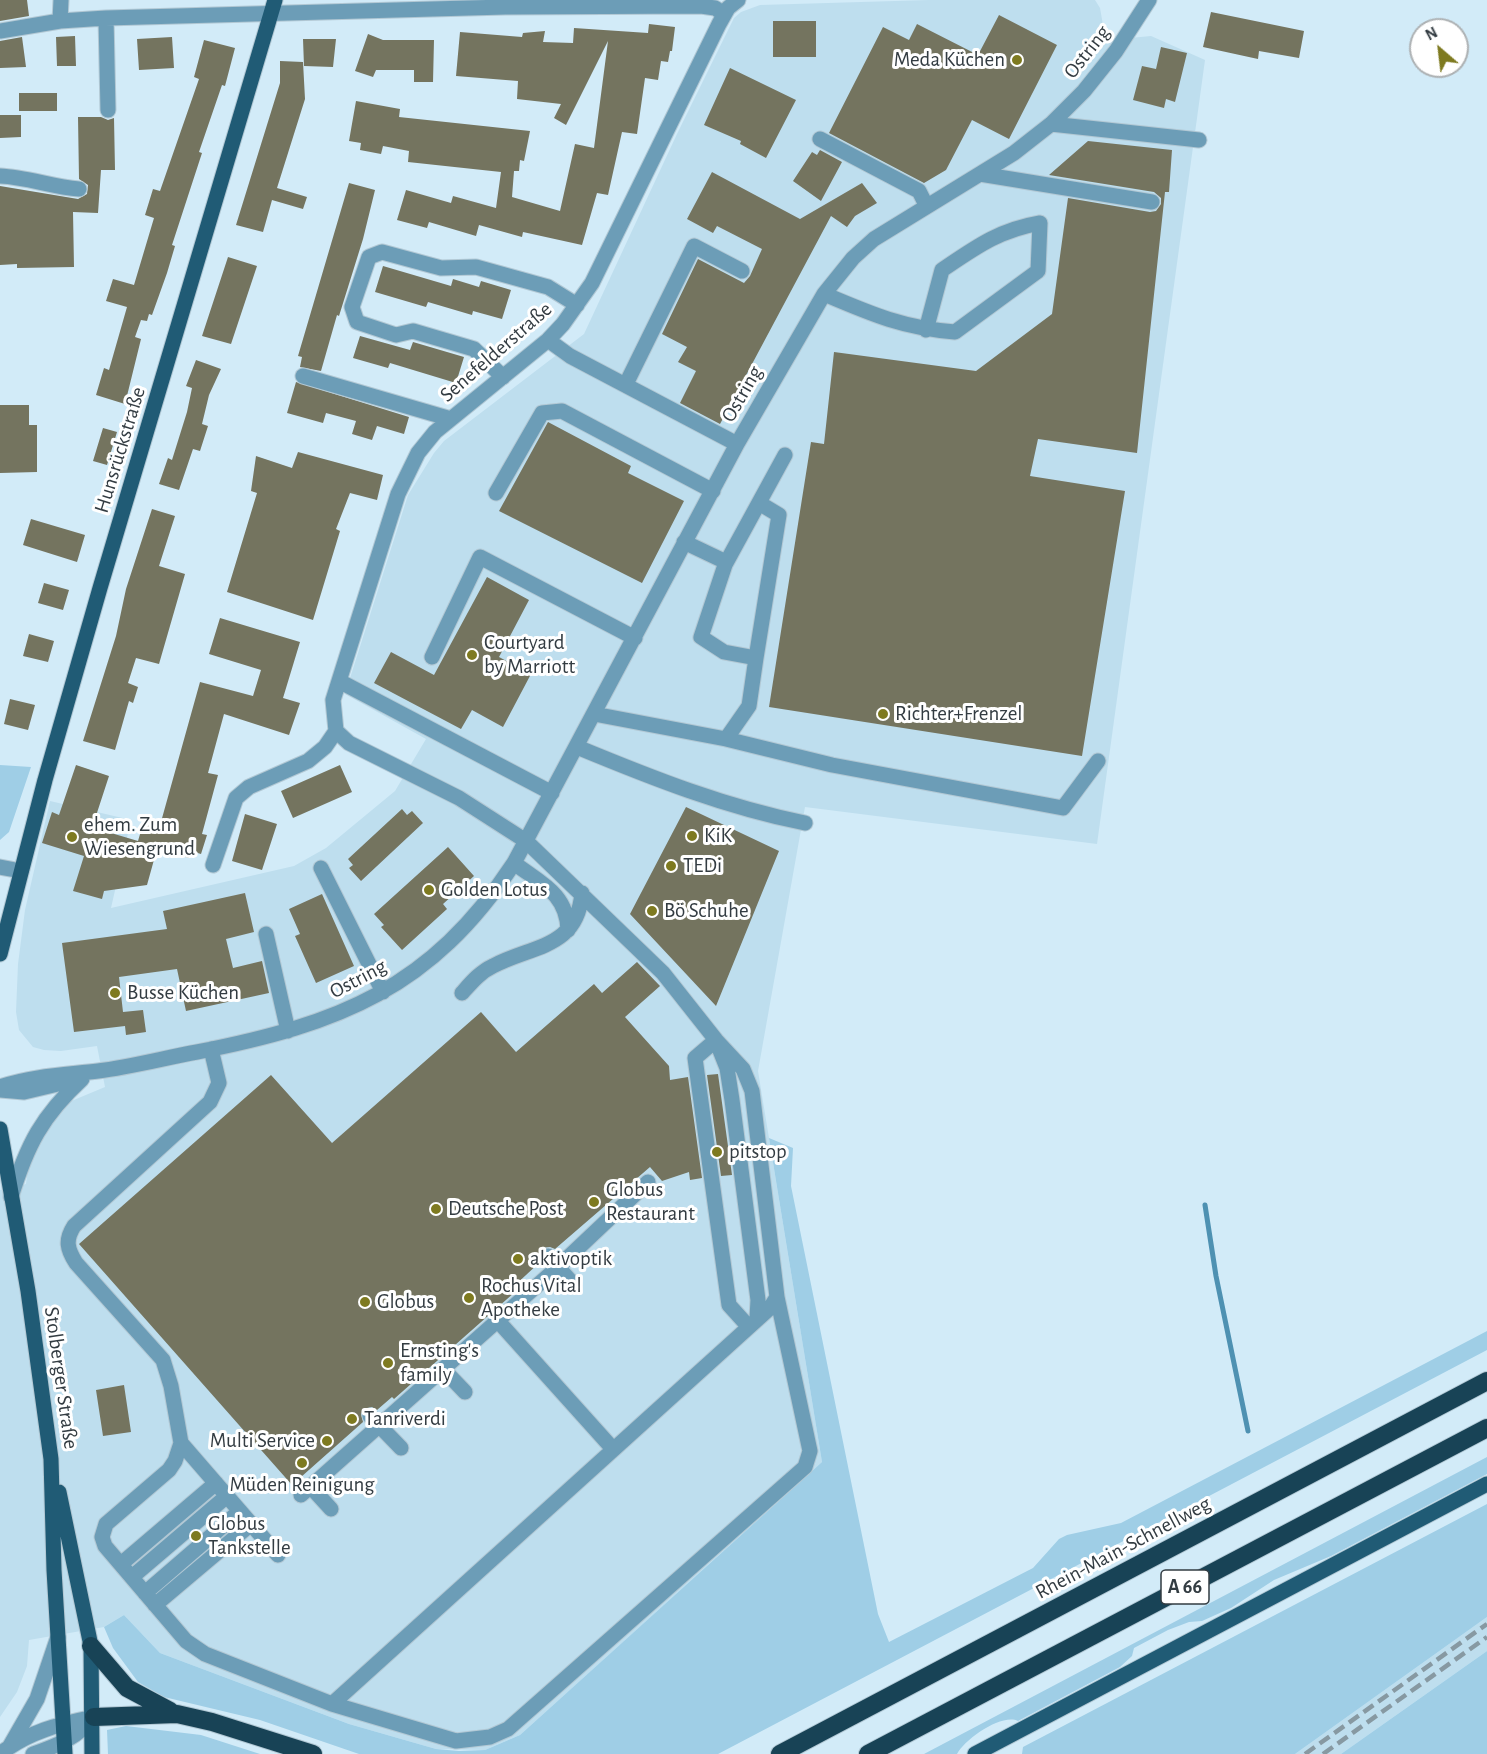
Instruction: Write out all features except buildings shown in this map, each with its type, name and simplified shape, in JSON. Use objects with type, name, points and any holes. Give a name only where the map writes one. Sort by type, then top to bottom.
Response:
[{"type":"highway","name":"Rhein-Main-Schnellweg","points":[[780,1754],[1487,1381]]},
{"type":"highway","name":"A 66","points":[[876,1750],[1487,1428]]},
{"type":"highway","points":[[91,1646],[127,1688],[144,1699],[177,1714],[212,1722],[313,1754]]},
{"type":"highway","points":[[94,1717],[177,1714]]},
{"type":"main road","name":"Hunsrückstraße","points":[[5,912],[21,871],[100,588],[273,7]]},
{"type":"main road","points":[[0,954],[5,912]]},
{"type":"main road","name":"Stolberger Straße","points":[[0,1129],[28,1292],[51,1459],[54,1570],[65,1748]]},
{"type":"main road","points":[[51,1459],[91,1646],[93,1754]]},
{"type":"main road","points":[[975,1754],[1487,1484]]},
{"type":"street","points":[[60,21],[61,0]]},
{"type":"street","name":"Senefelderstraße","points":[[336,731],[332,712],[339,681],[405,477],[428,439],[548,340],[577,305],[592,283],[724,14],[738,0]]},
{"type":"street","name":"Ostring","points":[[0,1088],[36,1076],[98,1071],[211,1049],[288,1031],[334,1017],[382,993],[413,973],[458,934],[479,912],[514,863],[737,444],[824,294],[852,258],[874,239],[926,205],[980,174],[1052,124],[1116,51],[1149,0]]},
{"type":"street","points":[[0,31],[60,21],[273,7],[701,6],[715,8],[724,14]]},
{"type":"street","points":[[106,18],[108,110]]},
{"type":"street","points":[[1052,124],[1199,140]]},
{"type":"street","points":[[820,139],[919,191],[926,205]]},
{"type":"street","points":[[980,174],[1152,202]]},
{"type":"street","points":[[0,176],[23,177],[65,188],[79,189]]},
{"type":"street","points":[[824,294],[885,321],[926,330],[955,332],[1038,271],[1040,223],[1012,228],[985,240],[942,270],[926,330]]},
{"type":"street","points":[[626,384],[694,246],[742,271]]},
{"type":"street","points":[[503,377],[474,349],[413,331],[396,335],[357,322],[352,307],[369,256],[382,252],[441,268],[476,267],[548,287],[577,305]]},
{"type":"street","points":[[548,340],[570,357],[626,384],[737,444]]},
{"type":"street","points":[[303,376],[451,419]]},
{"type":"street","points":[[496,493],[542,412],[562,411],[713,491]]},
{"type":"street","points":[[756,658],[724,652],[701,637],[726,563],[785,455]]},
{"type":"street","points":[[726,739],[748,706],[779,515],[759,503]]},
{"type":"street","points":[[684,542],[726,563]]},
{"type":"street","points":[[432,657],[480,557],[634,638]]},
{"type":"street","points":[[339,681],[552,793]]},
{"type":"street","points":[[594,714],[726,739],[832,765],[1063,808],[1098,761]]},
{"type":"street","points":[[181,1443],[170,1470],[106,1524],[102,1537],[105,1546],[186,1641],[205,1654],[332,1704],[456,1741],[490,1737],[507,1729],[805,1467],[810,1451],[777,1297],[752,1091],[743,1069],[716,1040],[663,973],[582,893],[526,842],[494,818],[459,798],[363,752],[336,731],[325,747],[308,761],[249,787],[236,798],[213,865]]},
{"type":"street","points":[[577,747],[681,790],[758,814],[805,823]]},
{"type":"street","points":[[514,863],[557,896],[567,913],[568,930]]},
{"type":"street","points":[[0,867],[21,871]]},
{"type":"street","points":[[321,868],[382,993]]},
{"type":"street","points":[[462,993],[490,967],[552,943],[568,930],[577,916],[582,893]]},
{"type":"street","points":[[266,934],[288,1031]]},
{"type":"street","points":[[716,1040],[695,1058],[729,1305],[753,1322]]},
{"type":"street","points":[[716,1040],[727,1068],[732,1100],[758,1300],[753,1322]]},
{"type":"street","points":[[211,1049],[219,1083],[210,1101],[74,1226],[68,1234],[67,1245],[76,1263],[163,1360],[171,1386],[181,1443],[278,1555]]},
{"type":"street","name":"Ostring","points":[[0,1088],[24,1092],[82,1079],[98,1071]]},
{"type":"street","points":[[11,1197],[23,1158],[39,1127],[57,1102],[82,1079]]},
{"type":"street","points":[[331,1509],[306,1490],[374,1420],[443,1369],[558,1268],[648,1182]]},
{"type":"street","points":[[548,1256],[574,1285]]},
{"type":"street","points":[[332,1704],[753,1322],[777,1297]]},
{"type":"street","points":[[498,1321],[613,1449]]},
{"type":"street","points":[[443,1369],[465,1392]]},
{"type":"street","points":[[374,1420],[401,1448]]},
{"type":"street","points":[[121,1564],[216,1483]]},
{"type":"street","points":[[132,1577],[227,1496]]},
{"type":"street","points":[[150,1599],[217,1530],[240,1511]]},
{"type":"street","points":[[150,1599],[228,1544],[251,1524]]},
{"type":"street","name":"Stolberger Straße","points":[[5,1750],[37,1699],[59,1635]]},
{"type":"street","points":[[5,1750],[44,1729],[94,1717]]},
{"type":"street","points":[[33,1754],[65,1748],[94,1717]]},
{"type":"shaded area","points":[[929,0],[1095,0],[1100,8],[1103,25],[1098,41],[1151,36],[1205,60],[1097,844],[805,807],[758,1071],[822,1462],[520,1735],[485,1750],[436,1749],[349,1724],[160,1653],[124,1615],[104,1627],[29,1640],[27,1666],[17,1692],[0,1717],[0,1190],[26,1184],[29,1158],[45,1129],[69,1102],[105,1087],[97,1046],[61,1051],[44,1050],[33,1047],[19,1030],[16,1012],[18,964],[25,910],[50,801],[131,820],[111,908],[294,866],[326,848],[395,791],[426,739],[345,694],[408,495],[434,453],[444,441],[584,334],[734,18],[741,12],[760,5]]},
{"type":"shaded area","points":[[0,765],[31,767],[9,832],[0,840]]},
{"type":"shaded area","points":[[769,1138],[793,1148],[791,1186],[878,1614],[889,1642],[1033,1568],[1059,1539],[1067,1535],[1121,1523],[1487,1331],[1487,1350],[718,1754],[359,1754],[260,1720],[164,1697],[138,1682],[113,1648],[104,1627],[124,1615],[160,1653],[349,1724],[436,1749],[459,1751],[485,1750],[520,1735],[822,1462]]},
{"type":"shaded area","points":[[1487,1457],[1487,1474],[1331,1556],[1274,1580],[1231,1608],[1202,1621],[1189,1622],[1168,1630],[1134,1648],[1132,1656],[1120,1667],[1018,1721],[1003,1721],[984,1729],[968,1741],[957,1754],[924,1754]]},
{"type":"shaded area","points":[[1487,1504],[1487,1617],[1295,1754],[1022,1754],[1023,1747]]},
{"type":"shaded area","points":[[1487,1617],[1487,1651],[1341,1754],[1295,1754]]},
{"type":"shaded area","points":[[1487,1651],[1487,1754],[1341,1754]]},
{"type":"shaded area","points":[[126,1726],[201,1735],[260,1754],[108,1754],[107,1730]]},
{"type":"waterway","points":[[1205,1205],[1216,1276],[1248,1431]]},
{"type":"railway","points":[[1305,1754],[1487,1624]]},
{"type":"railway","points":[[1323,1754],[1487,1637]]},
{"type":"place","name":"Meda Küchen","points":[[1017,60]]},
{"type":"place","name":"Courtyard by Marriott","points":[[472,655]]},
{"type":"place","name":"Richter+Frenzel","points":[[883,714]]},
{"type":"place","name":"KiK","points":[[692,836]]},
{"type":"place","name":"ehem. Zum Wiesengrund","points":[[72,837]]},
{"type":"place","name":"TEDi","points":[[671,866]]},
{"type":"place","name":"Golden Lotus","points":[[429,890]]},
{"type":"place","name":"Bö Schuhe","points":[[652,911]]},
{"type":"place","name":"Busse Küchen","points":[[115,993]]},
{"type":"place","name":"pitstop","points":[[717,1152]]},
{"type":"place","name":"Globus Restaurant","points":[[594,1202]]},
{"type":"place","name":"Deutsche Post","points":[[436,1209]]},
{"type":"place","name":"aktivoptik","points":[[518,1259]]},
{"type":"place","name":"Rochus Vital Apotheke","points":[[469,1298]]},
{"type":"place","name":"Globus","points":[[365,1302]]},
{"type":"place","name":"Ernsting's family","points":[[388,1363]]},
{"type":"place","name":"Tanriverdi","points":[[352,1419]]},
{"type":"place","name":"Multi Service","points":[[327,1441]]},
{"type":"place","name":"Müden Reinigung","points":[[302,1463]]},
{"type":"place","name":"Globus Tankstelle","points":[[196,1536]]}]
